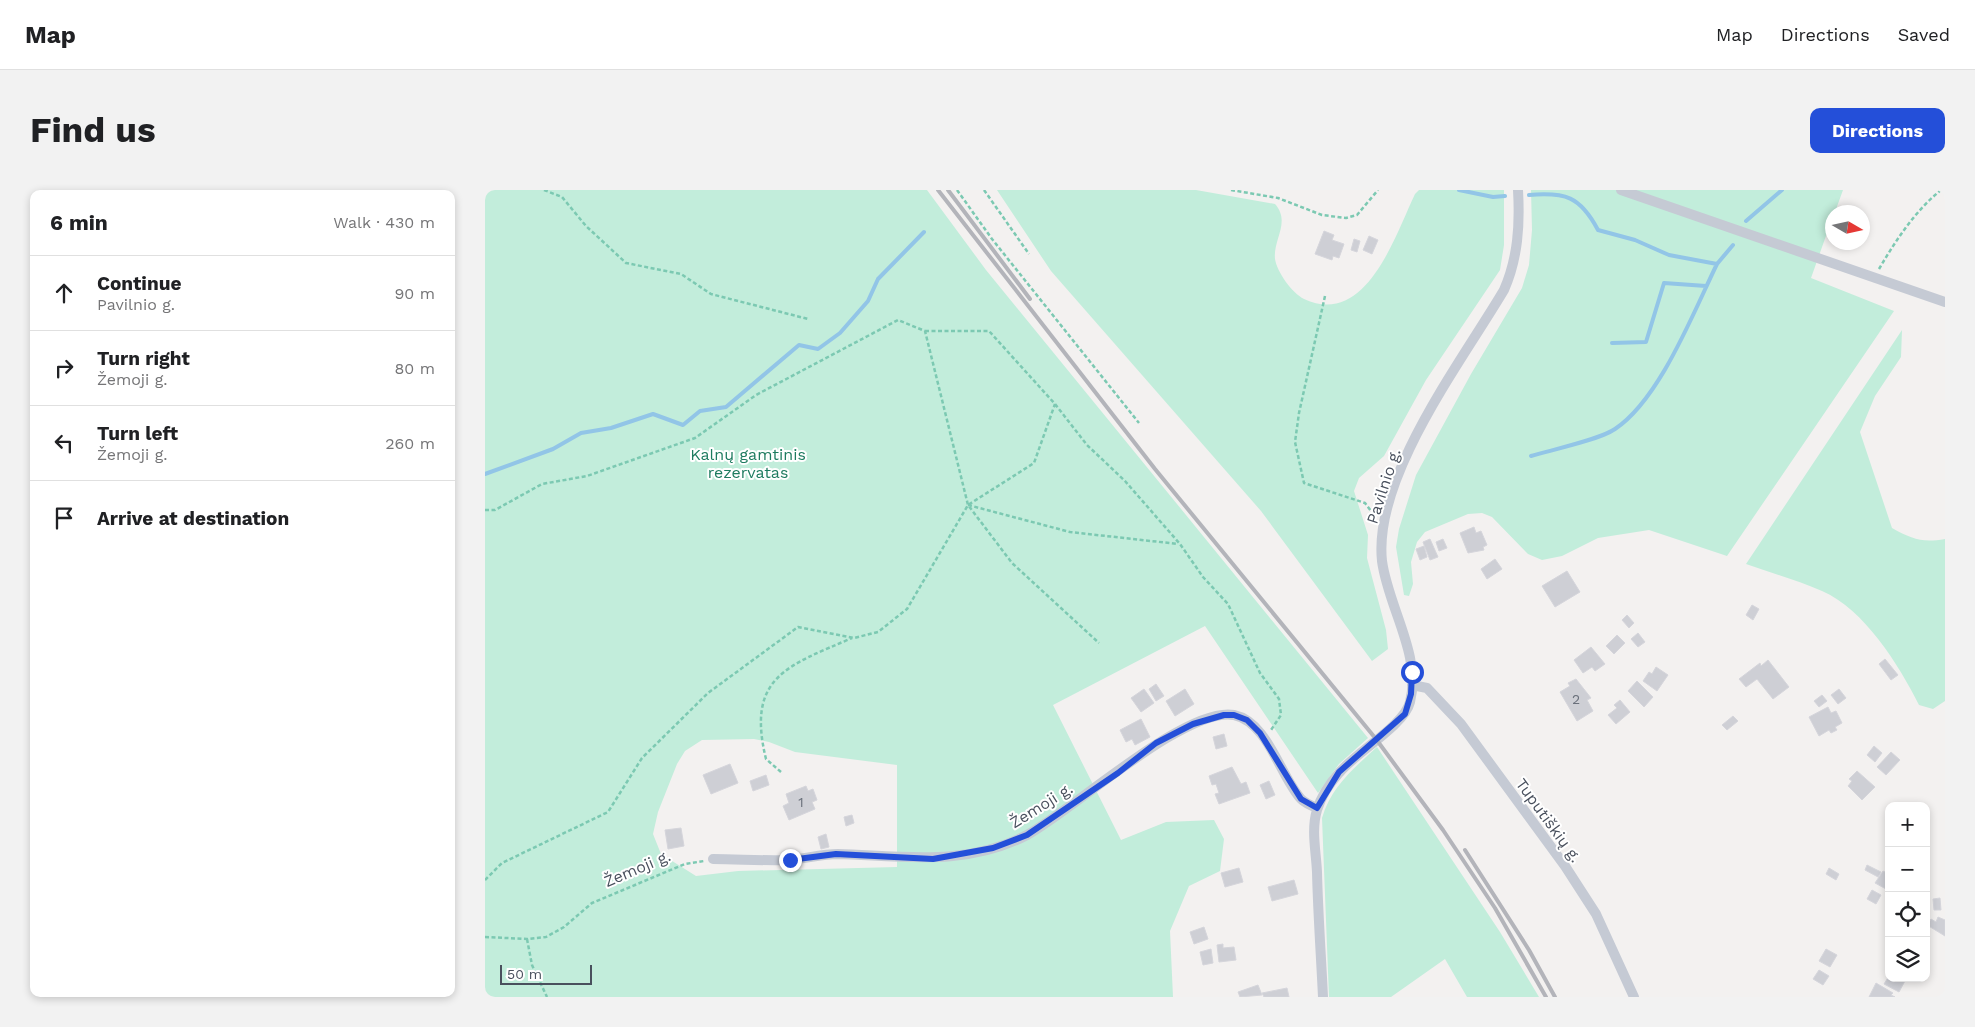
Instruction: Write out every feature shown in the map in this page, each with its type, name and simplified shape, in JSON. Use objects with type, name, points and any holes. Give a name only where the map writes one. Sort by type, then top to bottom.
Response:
[{"type":"street","name":"Pavilnio g.","points":[[1317,808],[1339,772],[1405,714],[1410,703],[1412,685],[1409,654],[1386,581],[1382,560],[1383,525],[1393,493],[1422,424],[1499,298],[1512,272],[1519,234],[1518,190]]},
{"type":"street","points":[[1621,190],[1945,302]]},
{"type":"street","name":"Tuputiškių g.","points":[[1412,685],[1427,688],[1461,724],[1565,866],[1596,914],[1635,997]]},
{"type":"street","name":"Žemoji g.","points":[[713,859],[790,860],[836,854],[911,859],[958,856],[993,848],[1027,835],[1118,773],[1156,743],[1217,716],[1234,715],[1247,720],[1264,739],[1301,799],[1317,808]]},
{"type":"street","points":[[1317,808],[1314,840],[1323,997]]},
{"type":"path","points":[[544,190],[562,197],[586,226],[626,263],[681,274],[711,294],[808,319]]},
{"type":"path","points":[[957,190],[992,239],[1139,422]]},
{"type":"path","points":[[984,190],[1029,254]]},
{"type":"path","points":[[1231,190],[1278,198],[1322,214],[1346,218],[1357,215],[1377,190]]},
{"type":"path","points":[[1875,279],[1889,252],[1913,219],[1927,202],[1941,190]]},
{"type":"path","points":[[1325,296],[1309,362],[1295,442],[1304,483],[1365,503],[1383,525]]},
{"type":"path","points":[[485,510],[495,510],[542,484],[587,476],[695,438],[756,396],[898,320],[925,331],[989,331],[1055,404],[1087,445],[1125,482],[1180,544],[1203,577],[1228,604],[1260,673],[1279,699],[1281,715],[1264,739]]},
{"type":"path","points":[[925,331],[968,505],[1011,563],[1099,644]]},
{"type":"path","points":[[781,772],[766,759],[760,719],[763,698],[777,678],[801,660],[854,638],[878,632],[907,609],[968,505],[1034,463],[1055,404]]},
{"type":"path","points":[[968,505],[1070,532],[1180,544]]},
{"type":"path","points":[[485,880],[501,863],[608,812],[642,758],[701,700],[798,627],[854,638]]},
{"type":"path","name":"Žemoji g.","points":[[485,937],[527,939],[546,937],[564,927],[592,903],[685,864],[713,859]]},
{"type":"path","points":[[527,939],[532,965],[547,997]]},
{"type":"green space","name":"Kalnų gamtinis rezervatas","points":[[485,190],[927,190],[986,270],[1368,738],[1339,764],[1318,793],[1205,626],[1053,705],[1121,840],[1166,822],[1214,820],[1224,839],[1220,871],[1189,886],[1170,931],[1173,997],[485,997]],"holes":[[[754,739],[769,742],[795,752],[897,765],[897,867],[738,871],[696,876],[661,854],[653,834],[658,812],[677,764],[685,751],[702,740]]]},
{"type":"green space","points":[[997,190],[1196,190],[1275,204],[1280,211],[1282,224],[1275,259],[1282,276],[1299,296],[1326,305],[1345,301],[1361,290],[1375,273],[1398,232],[1415,194],[1419,190],[1504,190],[1504,245],[1500,270],[1426,380],[1384,456],[1359,478],[1354,491],[1368,535],[1367,558],[1386,630],[1388,649],[1372,661],[1261,511],[1051,271]]},
{"type":"green space","points":[[1531,190],[1843,190],[1838,205],[1825,205],[1825,239],[1811,278],[1894,311],[1727,556],[1649,530],[1598,538],[1562,556],[1542,560],[1528,554],[1492,517],[1482,513],[1468,514],[1425,532],[1417,542],[1411,562],[1413,584],[1409,596],[1404,595],[1396,547],[1399,529],[1416,475],[1471,374],[1522,288],[1529,265],[1532,230]]},
{"type":"green space","points":[[1902,330],[1901,357],[1875,396],[1860,432],[1892,528],[1917,539],[1930,541],[1945,539],[1945,701],[1933,709],[1919,705],[1891,656],[1879,640],[1866,624],[1837,599],[1794,580],[1746,564]]},
{"type":"green space","points":[[1377,747],[1500,932],[1539,997],[1467,997],[1445,959],[1391,997],[1329,997],[1322,818],[1337,787]]},
{"type":"building","points":[[1324,231],[1334,235],[1332,240],[1344,244],[1339,258],[1333,256],[1332,260],[1315,254]]},
{"type":"building","points":[[1369,236],[1378,240],[1372,254],[1363,250]]},
{"type":"building","points":[[1354,239],[1360,241],[1357,252],[1351,250]]},
{"type":"building","points":[[1474,527],[1476,533],[1481,531],[1487,545],[1483,547],[1484,550],[1468,553],[1460,533]]},
{"type":"building","points":[[1430,539],[1438,557],[1430,560],[1423,542]]},
{"type":"building","points":[[1443,539],[1447,548],[1439,551],[1436,542]]},
{"type":"building","points":[[1424,546],[1427,557],[1420,560],[1416,549]]},
{"type":"building","points":[[1495,559],[1502,569],[1487,579],[1481,569]]},
{"type":"building","points":[[1567,571],[1580,592],[1555,607],[1542,586]]},
{"type":"building","points":[[1752,605],[1759,609],[1753,620],[1746,615]]},
{"type":"building","points":[[1627,615],[1634,623],[1629,628],[1622,620]]},
{"type":"building","points":[[1638,633],[1645,642],[1638,647],[1631,639]]},
{"type":"building","points":[[1617,635],[1625,643],[1614,654],[1606,646]]},
{"type":"building","points":[[1591,647],[1605,664],[1595,671],[1592,667],[1583,673],[1574,660]]},
{"type":"building","points":[[1885,659],[1898,675],[1891,680],[1879,664]]},
{"type":"building","points":[[1768,660],[1789,687],[1773,699],[1757,679],[1746,687],[1739,679],[1760,663],[1761,666]]},
{"type":"building","points":[[1656,667],[1668,675],[1657,691],[1643,681],[1649,672],[1652,674]]},
{"type":"building","points":[[1576,679],[1591,698],[1587,700],[1593,711],[1577,721],[1560,692],[1570,686],[1568,683]]},
{"type":"building","points":[[1637,681],[1653,697],[1644,707],[1628,691]]},
{"type":"building","points":[[1156,684],[1164,696],[1156,701],[1149,689]]},
{"type":"building","points":[[1144,689],[1154,703],[1141,712],[1131,698]]},
{"type":"building","points":[[1185,689],[1194,704],[1175,716],[1166,701]]},
{"type":"building","points":[[1839,689],[1846,698],[1838,704],[1831,695]]},
{"type":"building","points":[[1822,695],[1827,701],[1819,707],[1814,701]]},
{"type":"building","points":[[1620,700],[1630,712],[1616,724],[1608,715],[1617,708],[1614,705]]},
{"type":"building","points":[[1828,707],[1831,713],[1836,711],[1842,723],[1835,727],[1837,730],[1831,733],[1829,730],[1819,736],[1809,717]]},
{"type":"building","points":[[1733,716],[1738,721],[1727,730],[1722,725]]},
{"type":"building","points":[[1141,719],[1150,737],[1135,745],[1132,739],[1126,742],[1120,730]]},
{"type":"building","points":[[1224,734],[1227,746],[1216,749],[1213,737]]},
{"type":"building","points":[[1874,746],[1882,753],[1875,762],[1867,755]]},
{"type":"building","points":[[1891,752],[1900,760],[1886,775],[1877,767]]},
{"type":"building","points":[[730,764],[738,783],[711,794],[703,775]]},
{"type":"building","points":[[1232,767],[1241,784],[1246,782],[1250,793],[1219,804],[1215,794],[1219,793],[1216,784],[1212,785],[1209,776]]},
{"type":"building","points":[[1857,771],[1875,787],[1862,800],[1848,786],[1852,781],[1849,779]]},
{"type":"building","points":[[766,775],[769,785],[753,791],[750,781]]},
{"type":"building","points":[[1269,781],[1275,795],[1266,799],[1260,785]]},
{"type":"building","points":[[806,786],[808,791],[813,789],[817,800],[812,802],[815,809],[789,820],[783,806],[789,803],[786,794]]},
{"type":"building","points":[[852,815],[854,823],[846,826],[844,817]]},
{"type":"building","points":[[681,828],[684,846],[668,849],[665,830]]},
{"type":"building","points":[[826,834],[829,847],[821,849],[818,837]]},
{"type":"building","points":[[1867,865],[1881,872],[1878,877],[1865,870]]},
{"type":"building","points":[[1239,868],[1243,882],[1225,887],[1221,873]]},
{"type":"building","points":[[1829,868],[1839,874],[1836,880],[1826,874]]},
{"type":"building","points":[[1883,871],[1885,872],[1885,888],[1875,883]]},
{"type":"building","points":[[1294,880],[1298,894],[1272,901],[1268,887]]},
{"type":"building","points":[[1872,890],[1881,895],[1876,904],[1867,899]]},
{"type":"building","points":[[1940,898],[1941,910],[1934,910],[1933,899]]},
{"type":"building","points":[[1938,917],[1945,920],[1945,936],[1930,927],[1931,919],[1936,922]]},
{"type":"building","points":[[1204,927],[1208,939],[1194,944],[1190,932]]},
{"type":"building","points":[[1223,944],[1223,948],[1234,947],[1236,960],[1219,962],[1217,945]]},
{"type":"building","points":[[1211,949],[1213,963],[1203,965],[1200,952]]},
{"type":"building","points":[[1826,949],[1837,955],[1830,967],[1819,961]]},
{"type":"building","points":[[1819,970],[1829,976],[1823,985],[1813,979]]},
{"type":"building","points":[[1885,982],[1904,982],[1899,992],[1884,984]]},
{"type":"building","points":[[1876,983],[1893,993],[1891,995],[1895,997],[1869,997]]},
{"type":"building","points":[[1258,985],[1262,995],[1240,997],[1238,992]]},
{"type":"building","points":[[1287,988],[1289,997],[1264,997],[1262,993]]},
{"type":"waterway","points":[[1459,190],[1493,197],[1505,196]]},
{"type":"waterway","points":[[1746,221],[1782,190]]},
{"type":"waterway","points":[[1529,195],[1552,194],[1570,199],[1578,203],[1585,210],[1598,230],[1635,240],[1669,255],[1717,264],[1733,245]]},
{"type":"waterway","points":[[485,474],[553,449],[581,433],[611,428],[653,414],[683,425],[700,411],[726,407],[799,345],[818,349],[840,333],[868,301],[878,279],[924,232]]},
{"type":"waterway","points":[[1531,456],[1608,433],[1631,415],[1661,377],[1686,330],[1717,264]]},
{"type":"waterway","points":[[1612,343],[1646,342],[1664,283],[1706,286]]},
{"type":"railway","points":[[938,190],[1155,469],[1376,739],[1443,830],[1495,908],[1546,997]]},
{"type":"railway","points":[[948,190],[1030,299]]},
{"type":"railway","points":[[1465,850],[1529,950],[1555,997]]},
{"type":"route","points":[[790,860],[836,854],[933,859],[958,856],[993,848],[1027,835],[1118,773],[1156,743],[1193,724],[1211,717],[1224,715],[1234,715],[1247,720],[1260,733],[1301,799],[1317,808],[1339,772],[1405,714],[1410,703],[1412,672]]}]
